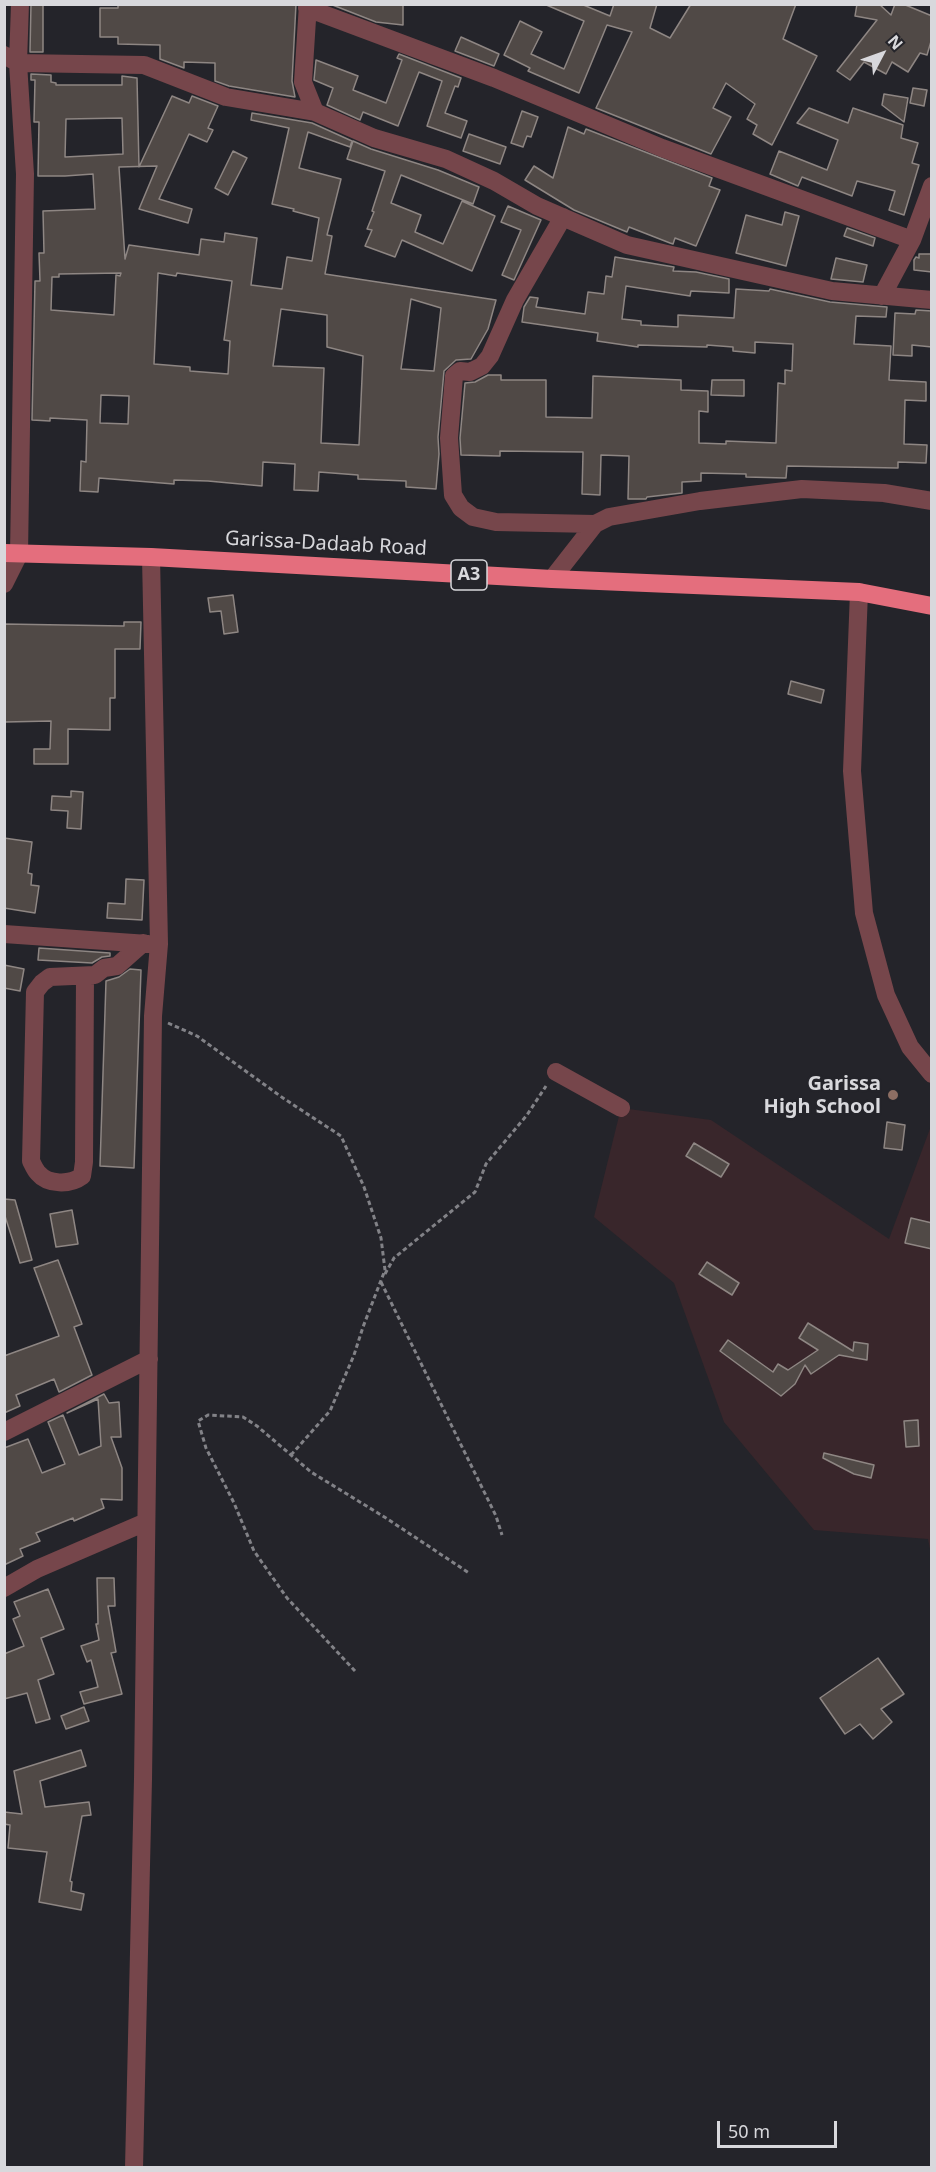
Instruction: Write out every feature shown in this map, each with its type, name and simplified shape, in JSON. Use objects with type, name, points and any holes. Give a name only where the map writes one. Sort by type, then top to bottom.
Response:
[{"type":"highway","name":"Garissa-Dadaab Road","points":[[12,554],[151,557],[552,579],[859,592],[932,606]]},
{"type":"street","points":[[4,584],[12,554],[25,174],[11,59],[20,4]]},
{"type":"street","points":[[315,112],[303,82],[308,6],[494,78],[662,148],[912,240]]},
{"type":"street","points":[[11,59],[144,64],[226,97],[315,112],[374,138],[446,159],[494,181],[537,206],[627,245],[832,291],[932,300]]},
{"type":"street","points":[[882,296],[912,240],[932,186]]},
{"type":"street","points":[[563,217],[514,300],[490,356],[482,366],[470,372],[460,371],[454,376],[449,438],[453,495],[461,508],[473,517],[496,522],[595,524]]},
{"type":"street","points":[[552,579],[595,524],[609,517],[699,501],[802,489],[884,493],[932,501]]},
{"type":"street","points":[[134,2168],[153,1016],[151,557]]},
{"type":"street","points":[[859,592],[852,771],[864,913],[886,995],[910,1047],[932,1074]]},
{"type":"street","points":[[4,934],[151,944]]},
{"type":"street","points":[[85,976],[82,1176],[75,1181],[66,1182],[46,1180],[37,1173],[31,1161],[35,992],[50,976],[95,975],[104,968],[117,966],[151,944]]},
{"type":"street","points":[[556,1072],[621,1108]]},
{"type":"street","points":[[4,1432],[149,1359]]},
{"type":"street","points":[[4,1588],[37,1569],[146,1522]]},
{"type":"path","points":[[153,1016],[198,1036],[340,1136],[364,1187],[381,1238],[385,1270],[354,1355],[330,1411],[291,1455]]},
{"type":"path","points":[[380,1283],[394,1258],[475,1192],[486,1164],[527,1114],[556,1072]]},
{"type":"path","points":[[380,1283],[496,1516],[502,1535]]},
{"type":"path","points":[[355,1671],[287,1598],[254,1551],[234,1503],[206,1448],[198,1421],[208,1415],[243,1417],[310,1472],[386,1518],[469,1573]]},
{"type":"shaded area","points":[[621,1108],[711,1120],[889,1239],[931,1126],[931,1554],[928,1539],[814,1530],[724,1422],[674,1283],[594,1217]]},
{"type":"building","points":[[31,4],[43,4],[43,52],[30,52]]},
{"type":"building","points":[[118,4],[296,4],[292,81],[295,97],[229,86],[215,81],[215,63],[184,62],[184,68],[160,59],[160,45],[118,44],[118,37],[100,37],[100,8],[118,8]]},
{"type":"building","points":[[330,4],[403,4],[403,25],[376,22]]},
{"type":"building","points":[[544,4],[581,4],[610,16],[614,4],[657,4],[650,28],[670,38],[691,4],[796,4],[783,39],[817,56],[772,145],[753,134],[757,125],[747,119],[755,104],[726,83],[713,108],[731,117],[711,154],[596,108],[632,32],[607,25],[579,93],[528,71],[530,68],[504,55],[520,21],[542,32],[531,54],[564,69],[584,21]]},
{"type":"building","points":[[857,4],[879,4],[891,15],[895,4],[903,4],[932,16],[932,38],[927,55],[920,53],[908,72],[892,62],[886,74],[864,62],[850,80],[837,71],[877,20],[855,16]]},
{"type":"building","points":[[461,37],[499,54],[494,66],[455,51]]},
{"type":"building","points":[[399,54],[461,78],[458,87],[455,86],[445,113],[467,121],[461,138],[427,126],[442,81],[419,72],[398,126],[363,112],[360,120],[327,105],[333,88],[314,80],[316,60],[358,76],[353,90],[386,103],[402,60],[397,58]]},
{"type":"building","points":[[31,74],[51,75],[51,82],[56,85],[122,85],[122,76],[137,78],[139,166],[119,167],[125,259],[129,245],[199,255],[201,239],[224,242],[225,233],[257,238],[251,285],[282,289],[287,257],[312,261],[319,218],[272,204],[289,128],[251,120],[252,113],[312,123],[352,141],[350,147],[308,132],[299,168],[341,179],[327,235],[332,236],[325,274],[496,300],[488,329],[471,359],[456,360],[444,371],[436,489],[406,487],[406,481],[358,479],[358,475],[319,472],[318,491],[294,490],[295,464],[263,462],[262,486],[208,481],[174,480],[174,484],[99,478],[98,492],[80,491],[81,461],[86,462],[87,420],[50,418],[50,421],[32,420],[35,281],[40,281],[39,253],[44,253],[43,211],[95,209],[93,174],[38,176],[39,122],[34,122],[35,80],[31,80]],"holes":[[[122,118],[123,154],[65,157],[66,119]],[[121,273],[120,276],[116,275],[114,315],[51,310],[52,277],[59,277],[59,274]],[[158,273],[176,276],[177,273],[232,281],[224,340],[230,341],[228,374],[190,371],[190,367],[154,364]],[[411,299],[441,308],[434,371],[401,369]],[[281,309],[327,315],[327,347],[363,356],[359,445],[321,443],[324,368],[273,366]],[[101,395],[129,396],[128,424],[100,423]]]},
{"type":"building","points":[[913,88],[927,90],[924,106],[910,103]]},
{"type":"building","points":[[884,94],[908,98],[904,122],[882,105]]},
{"type":"building","points":[[172,96],[189,103],[192,96],[218,106],[208,128],[213,130],[207,142],[189,134],[159,199],[192,209],[188,223],[139,209],[157,166],[139,166]]},
{"type":"building","points":[[809,108],[848,123],[853,108],[903,125],[901,138],[918,143],[912,163],[919,165],[904,215],[889,210],[895,191],[857,181],[852,196],[802,177],[798,186],[770,174],[779,151],[827,170],[838,140],[797,123]]},
{"type":"building","points":[[522,111],[538,117],[531,137],[527,136],[523,147],[511,143]]},
{"type":"building","points":[[568,127],[584,134],[586,129],[712,178],[709,186],[720,190],[696,246],[675,238],[673,244],[629,227],[627,232],[574,210],[525,180],[534,166],[553,178]]},
{"type":"building","points":[[469,134],[506,147],[500,164],[463,151]]},
{"type":"building","points":[[353,141],[438,170],[479,187],[473,204],[401,175],[391,203],[421,215],[415,232],[443,244],[462,201],[495,216],[472,271],[402,240],[395,257],[365,246],[372,230],[367,229],[385,171],[347,159]]},
{"type":"building","points":[[233,151],[247,158],[228,195],[215,188]]},
{"type":"building","points":[[508,206],[541,220],[514,280],[502,275],[521,230],[501,222]]},
{"type":"building","points":[[785,212],[799,216],[786,266],[736,253],[746,215],[782,225]]},
{"type":"building","points":[[847,228],[875,238],[873,246],[844,236]]},
{"type":"building","points":[[919,254],[932,254],[932,272],[914,270],[914,260],[916,257],[919,258]]},
{"type":"building","points":[[615,257],[674,267],[673,271],[696,272],[729,279],[729,293],[691,291],[690,296],[626,286],[622,319],[641,321],[641,325],[678,327],[678,315],[734,318],[736,289],[769,291],[770,289],[830,302],[887,307],[886,317],[856,316],[854,344],[891,346],[889,380],[926,382],[926,401],[905,400],[904,444],[927,445],[926,463],[898,462],[898,468],[787,466],[786,478],[701,473],[701,481],[682,482],[682,493],[647,497],[646,499],[628,499],[629,456],[601,455],[600,495],[582,494],[583,452],[500,451],[500,456],[461,455],[460,438],[465,383],[475,382],[488,375],[501,375],[501,380],[546,380],[546,417],[592,418],[593,376],[681,380],[681,390],[708,391],[708,412],[699,411],[699,443],[726,444],[726,441],[776,443],[778,383],[785,384],[785,370],[792,371],[793,344],[755,342],[755,353],[733,351],[733,347],[707,345],[707,347],[638,345],[638,347],[597,341],[598,333],[522,322],[524,307],[530,297],[538,298],[536,307],[585,314],[588,292],[604,294],[606,276],[612,277]]},
{"type":"building","points":[[836,258],[867,265],[863,282],[831,279]]},
{"type":"building","points":[[916,310],[932,311],[932,347],[912,345],[912,356],[893,355],[895,313],[915,314]]},
{"type":"building","points":[[712,380],[744,380],[744,396],[711,395]]},
{"type":"building","points":[[233,595],[238,632],[224,634],[221,611],[210,612],[208,598]]},
{"type":"building","points":[[124,622],[141,622],[140,649],[115,649],[115,698],[110,698],[110,730],[68,729],[68,764],[34,764],[34,749],[50,749],[51,721],[5,722],[4,624],[124,626]]},
{"type":"building","points":[[791,681],[824,690],[821,703],[788,694]]},
{"type":"building","points":[[71,791],[83,792],[81,829],[67,828],[68,811],[51,810],[52,796],[71,797]]},
{"type":"building","points":[[4,838],[32,842],[28,873],[32,874],[31,885],[39,886],[35,913],[4,908]]},
{"type":"building","points":[[126,879],[144,880],[142,920],[107,918],[108,903],[125,904]]},
{"type":"building","points":[[39,948],[110,953],[110,956],[102,957],[92,963],[38,960]]},
{"type":"building","points":[[4,965],[24,969],[20,991],[4,988]]},
{"type":"building","points":[[130,969],[141,970],[134,1168],[100,1166],[106,981],[119,977]]},
{"type":"building","points":[[887,1122],[905,1125],[902,1150],[884,1148]]},
{"type":"building","points":[[694,1143],[729,1164],[721,1177],[686,1156]]},
{"type":"building","points":[[4,1199],[15,1200],[32,1260],[20,1263],[4,1213]]},
{"type":"building","points":[[72,1210],[78,1244],[56,1247],[50,1214]]},
{"type":"building","points":[[911,1218],[932,1223],[932,1249],[905,1243]]},
{"type":"building","points":[[58,1260],[82,1324],[74,1327],[92,1375],[59,1392],[54,1379],[16,1395],[20,1406],[4,1413],[4,1356],[59,1336],[34,1268]]},
{"type":"building","points":[[707,1262],[739,1283],[732,1295],[699,1274]]},
{"type":"building","points":[[808,1323],[853,1351],[854,1342],[868,1344],[867,1360],[839,1355],[811,1374],[805,1365],[795,1384],[781,1396],[720,1351],[728,1340],[773,1372],[778,1364],[788,1370],[818,1350],[799,1338]]},
{"type":"building","points":[[104,1394],[109,1403],[119,1402],[121,1437],[111,1437],[122,1468],[122,1500],[101,1499],[104,1508],[74,1521],[73,1518],[36,1533],[40,1541],[20,1549],[23,1556],[4,1565],[4,1448],[28,1439],[42,1473],[65,1464],[48,1422],[63,1415],[79,1455],[101,1446],[98,1399],[67,1413]]},
{"type":"building","points":[[918,1420],[919,1446],[906,1447],[904,1421]]},
{"type":"building","points":[[824,1453],[874,1465],[871,1478],[854,1474],[823,1458]]},
{"type":"building","points":[[97,1578],[114,1578],[115,1606],[108,1606],[116,1652],[111,1653],[122,1694],[84,1704],[80,1692],[98,1687],[91,1660],[87,1662],[81,1646],[99,1640],[96,1624],[98,1624]]},
{"type":"building","points":[[48,1589],[64,1629],[41,1638],[54,1674],[38,1680],[50,1719],[36,1723],[27,1693],[4,1699],[4,1654],[24,1646],[13,1619],[20,1616],[14,1602]]},
{"type":"building","points":[[878,1658],[904,1694],[881,1709],[892,1722],[873,1739],[860,1724],[845,1734],[820,1698]]},
{"type":"building","points":[[84,1707],[89,1721],[66,1729],[61,1716]]},
{"type":"building","points":[[81,1750],[86,1766],[40,1781],[45,1807],[89,1802],[91,1815],[82,1816],[70,1881],[72,1882],[71,1891],[84,1894],[81,1910],[39,1902],[47,1852],[8,1848],[10,1825],[4,1824],[4,1812],[22,1814],[14,1771]]},
{"type":"place","name":"Garissa High School","points":[[893,1095]]}]
